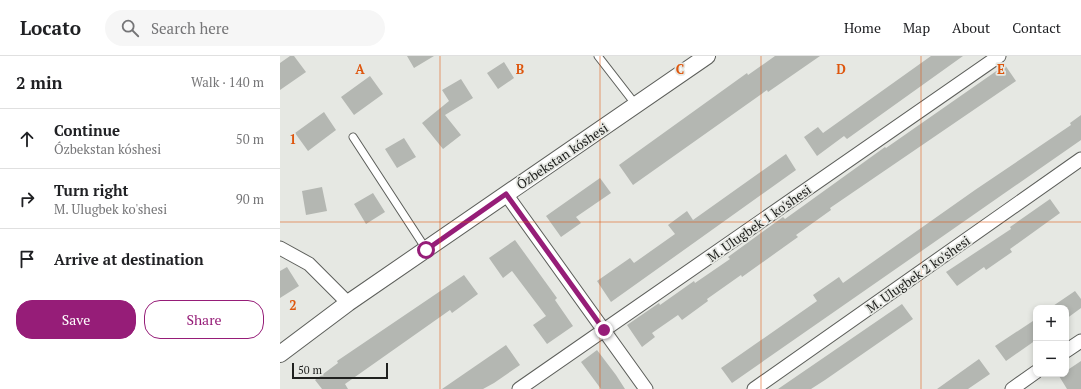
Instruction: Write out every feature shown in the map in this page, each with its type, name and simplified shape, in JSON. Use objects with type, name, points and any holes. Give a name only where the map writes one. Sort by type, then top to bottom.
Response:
[{"type":"street","name":"Ózbekstan kóshesi","points":[[280,354],[348,303],[707,56]]},
{"type":"street","name":"M. Ulugbek 1 ko'shesi","points":[[519,389],[999,56]]},
{"type":"street","name":"M. Ulugbek 2 ko'shesi","points":[[754,389],[1081,159]]},
{"type":"street","points":[[506,194],[646,389]]},
{"type":"street","points":[[280,248],[309,264],[348,303]]},
{"type":"street","points":[[1069,349],[1081,341]]},
{"type":"street","points":[[1012,389],[1033,374]]},
{"type":"lane","points":[[598,56],[636,105]]},
{"type":"lane","points":[[353,137],[426,250]]},
{"type":"building","points":[[290,56],[294,56],[306,72],[280,90],[280,63]]},
{"type":"building","points":[[407,56],[434,56],[414,68]]},
{"type":"building","points":[[775,56],[820,56],[768,92],[767,90],[633,185],[619,165],[747,73],[748,75]]},
{"type":"building","points":[[931,56],[963,56],[847,139],[844,136],[817,156],[804,137],[818,127],[823,133]]},
{"type":"building","points":[[504,62],[514,78],[498,89],[487,73]]},
{"type":"building","points":[[1005,65],[1016,81],[830,208],[831,210],[796,235],[798,237],[742,277],[741,275],[707,299],[708,301],[682,320],[678,315],[652,333],[655,337],[642,347],[627,325],[659,303],[660,305],[694,281],[695,283],[730,259],[728,257],[783,217],[785,219],[885,147],[886,148]]},
{"type":"building","points":[[370,76],[383,94],[354,115],[341,97]]},
{"type":"building","points":[[461,79],[473,98],[445,115],[461,135],[443,149],[422,123],[449,101],[442,90]]},
{"type":"building","points":[[324,112],[336,130],[308,151],[295,133]]},
{"type":"building","points":[[1081,115],[1081,140],[732,383],[721,368],[817,301],[813,295],[839,277],[843,283],[975,190],[1071,125],[1070,123]]},
{"type":"building","points":[[404,138],[416,157],[397,168],[385,149]]},
{"type":"building","points":[[786,154],[796,170],[611,302],[597,281],[630,258],[634,263],[675,234],[668,225],[687,211],[693,220]]},
{"type":"building","points":[[600,178],[611,193],[576,217],[581,223],[561,237],[546,216]]},
{"type":"building","points":[[322,187],[327,211],[306,215],[302,191]]},
{"type":"building","points":[[373,193],[385,212],[366,224],[354,204]]},
{"type":"building","points":[[1050,199],[1060,213],[1010,249],[1012,252],[986,270],[984,267],[957,286],[946,272],[1011,229],[1010,227]]},
{"type":"building","points":[[515,240],[557,298],[555,300],[573,326],[547,344],[533,325],[546,316],[512,271],[503,278],[489,258]]},
{"type":"building","points":[[287,267],[299,286],[280,298],[280,271]]},
{"type":"building","points":[[464,275],[478,294],[452,313],[450,310],[345,384],[348,389],[322,389],[315,380],[338,363],[337,361]]},
{"type":"building","points":[[1075,291],[1081,299],[1081,308],[1069,317],[1069,305],[1054,305]]},
{"type":"building","points":[[902,304],[913,319],[825,380],[811,389],[778,389]]},
{"type":"building","points":[[1033,321],[1033,342],[1006,361],[995,346]]},
{"type":"building","points":[[506,345],[520,365],[494,383],[483,389],[442,389]]},
{"type":"building","points":[[597,350],[625,389],[601,389],[581,362]]},
{"type":"building","points":[[979,359],[990,374],[968,389],[937,389]]},
{"type":"building","points":[[1081,361],[1081,389],[1067,389],[1060,377],[1069,377],[1069,369]]},
{"type":"route","points":[[426,250],[506,194],[604,330]]}]
